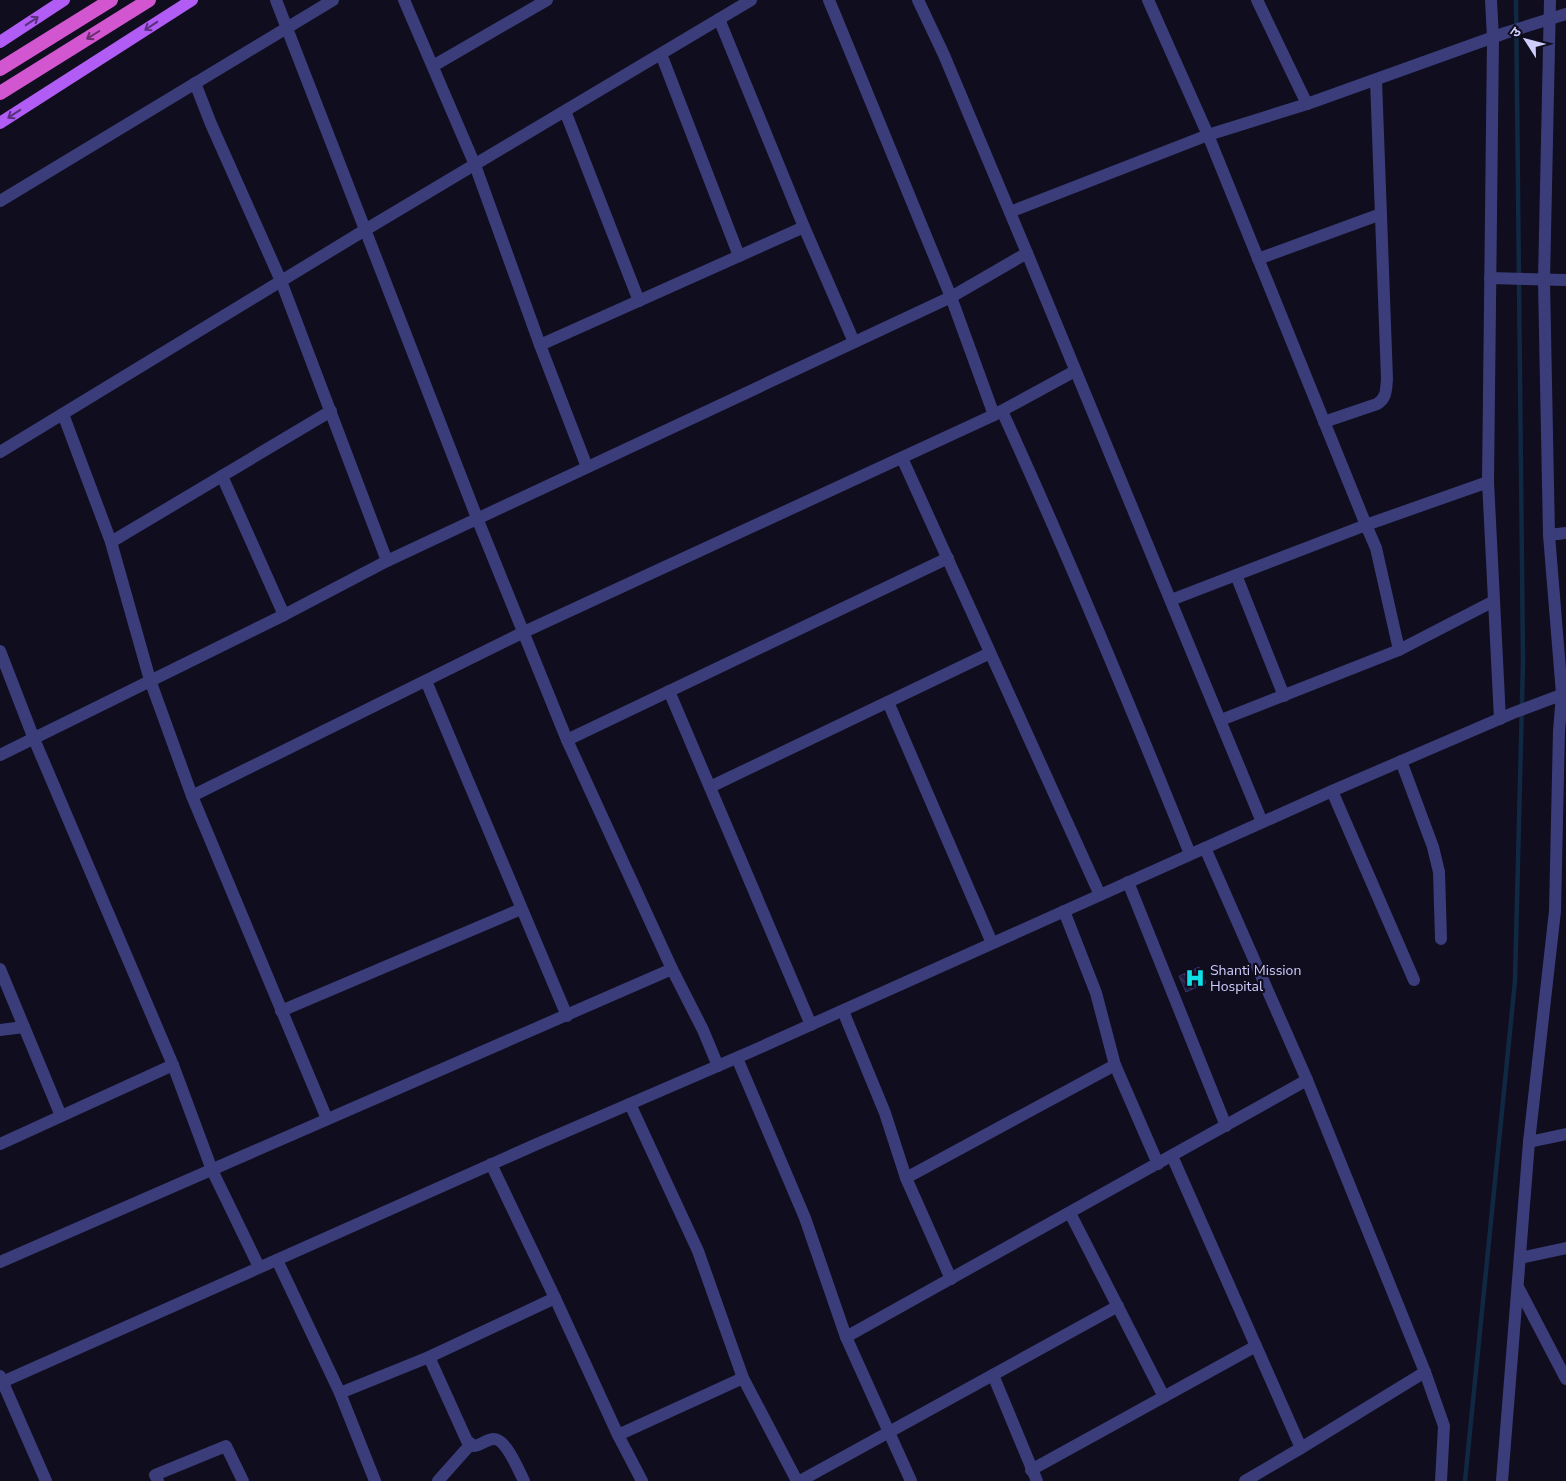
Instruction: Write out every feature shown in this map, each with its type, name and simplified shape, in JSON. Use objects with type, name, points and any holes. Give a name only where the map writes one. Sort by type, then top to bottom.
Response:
[{"type":"highway","points":[[0,69],[111,0]]},
{"type":"highway","points":[[0,93],[149,0]]},
{"type":"main road","points":[[0,42],[64,0]]},
{"type":"main road","points":[[0,123],[192,0]]},
{"type":"street","points":[[276,0],[477,518],[568,740],[718,1066]]},
{"type":"street","points":[[0,201],[333,0]]},
{"type":"street","points":[[404,0],[475,165],[540,345],[587,467]]},
{"type":"street","points":[[433,66],[547,0]]},
{"type":"street","points":[[0,452],[365,230],[751,0]]},
{"type":"street","points":[[829,0],[998,413],[1047,510],[1108,651],[1190,854]]},
{"type":"street","points":[[918,0],[944,55],[1010,212],[1172,600],[1262,822]]},
{"type":"street","points":[[1148,0],[1208,135],[1376,548],[1399,650]]},
{"type":"street","points":[[1256,0],[1307,104]]},
{"type":"street","points":[[1491,0],[1496,279],[1488,482],[1500,719]]},
{"type":"street","points":[[1502,1481],[1529,1142],[1555,911],[1561,827],[1562,694],[1549,535],[1539,281],[1545,20],[1550,0]]},
{"type":"street","points":[[1010,212],[1208,135],[1307,104],[1505,33],[1566,14]]},
{"type":"street","points":[[719,19],[804,227],[854,342]]},
{"type":"street","points":[[661,54],[739,256]]},
{"type":"street","points":[[1324,422],[1377,404],[1384,398],[1388,379],[1376,80]]},
{"type":"street","points":[[195,83],[211,124],[282,281],[388,560]]},
{"type":"street","points":[[565,111],[640,301]]},
{"type":"street","points":[[1258,259],[1381,214]]},
{"type":"street","points":[[540,345],[804,227]]},
{"type":"street","points":[[0,755],[284,615],[388,560],[951,297],[1027,254]]},
{"type":"street","points":[[1496,279],[1566,280]]},
{"type":"street","points":[[192,796],[524,632],[998,413],[1075,371]]},
{"type":"street","points":[[112,542],[331,411]]},
{"type":"street","points":[[63,414],[112,542],[150,680],[192,796],[327,1119]]},
{"type":"street","points":[[902,458],[1100,895]]},
{"type":"street","points":[[222,476],[284,615]]},
{"type":"street","points":[[1172,600],[1366,525],[1488,482]]},
{"type":"street","points":[[1549,535],[1566,533]]},
{"type":"street","points":[[568,740],[948,558]]},
{"type":"street","points":[[1236,575],[1284,696]]},
{"type":"street","points":[[1221,720],[1399,650],[1494,601]]},
{"type":"street","points":[[0,651],[34,739],[173,1065],[212,1170],[259,1268]]},
{"type":"street","points":[[710,787],[990,653]]},
{"type":"street","points":[[426,681],[567,1016]]},
{"type":"street","points":[[669,692],[811,1025]]},
{"type":"street","points":[[46,1481],[1,1380],[737,1058],[1332,791],[1513,713],[1562,694]]},
{"type":"street","points":[[888,702],[992,943]]},
{"type":"street","points":[[1401,761],[1433,847],[1438,867],[1441,939]]},
{"type":"street","points":[[1332,791],[1414,980]]},
{"type":"street","points":[[1205,848],[1307,1080],[1425,1372],[1444,1426],[1442,1481]]},
{"type":"street","points":[[1128,882],[1226,1126]]},
{"type":"street","points":[[281,1011],[521,909]]},
{"type":"street","points":[[1064,911],[1096,993],[1115,1065],[1158,1164]]},
{"type":"street","points":[[0,968],[61,1116]]},
{"type":"street","points":[[0,1262],[672,969]]},
{"type":"street","points":[[842,1011],[885,1113],[906,1178],[951,1279]]},
{"type":"street","points":[[0,1030],[24,1027]]},
{"type":"street","points":[[737,1058],[805,1218],[846,1337],[912,1481]]},
{"type":"street","points":[[0,1144],[173,1065]]},
{"type":"street","points":[[906,1178],[1115,1065]]},
{"type":"street","points":[[846,1337],[1307,1080]]},
{"type":"street","points":[[630,1104],[698,1251],[743,1378],[798,1481],[1118,1306]]},
{"type":"street","points":[[1529,1142],[1566,1134]]},
{"type":"street","points":[[1172,1156],[1301,1448]]},
{"type":"street","points":[[491,1164],[618,1435],[642,1481]]},
{"type":"street","points":[[1070,1213],[1164,1397]]},
{"type":"street","points":[[1520,1258],[1566,1248]]},
{"type":"street","points":[[276,1260],[340,1393],[375,1481]]},
{"type":"street","points":[[1518,1287],[1566,1379]]},
{"type":"street","points":[[340,1393],[429,1357],[555,1298]]},
{"type":"street","points":[[992,1375],[1034,1476],[1164,1397],[1256,1346]]},
{"type":"street","points":[[429,1357],[467,1441],[478,1446],[492,1439],[500,1441],[506,1448],[524,1481]]},
{"type":"street","points":[[1245,1481],[1425,1372]]},
{"type":"street","points":[[618,1435],[743,1378]]},
{"type":"street","points":[[438,1481],[470,1444]]},
{"type":"street","points":[[158,1481],[155,1475],[226,1446],[243,1481]]},
{"type":"building","points":[[1199,967],[1206,983],[1186,992],[1179,976]]},
{"type":"waterway","points":[[1465,1481],[1515,981],[1523,661],[1516,0]]},
{"type":"place","name":"Shanti Mission Hospital","points":[[1195,978]]}]
